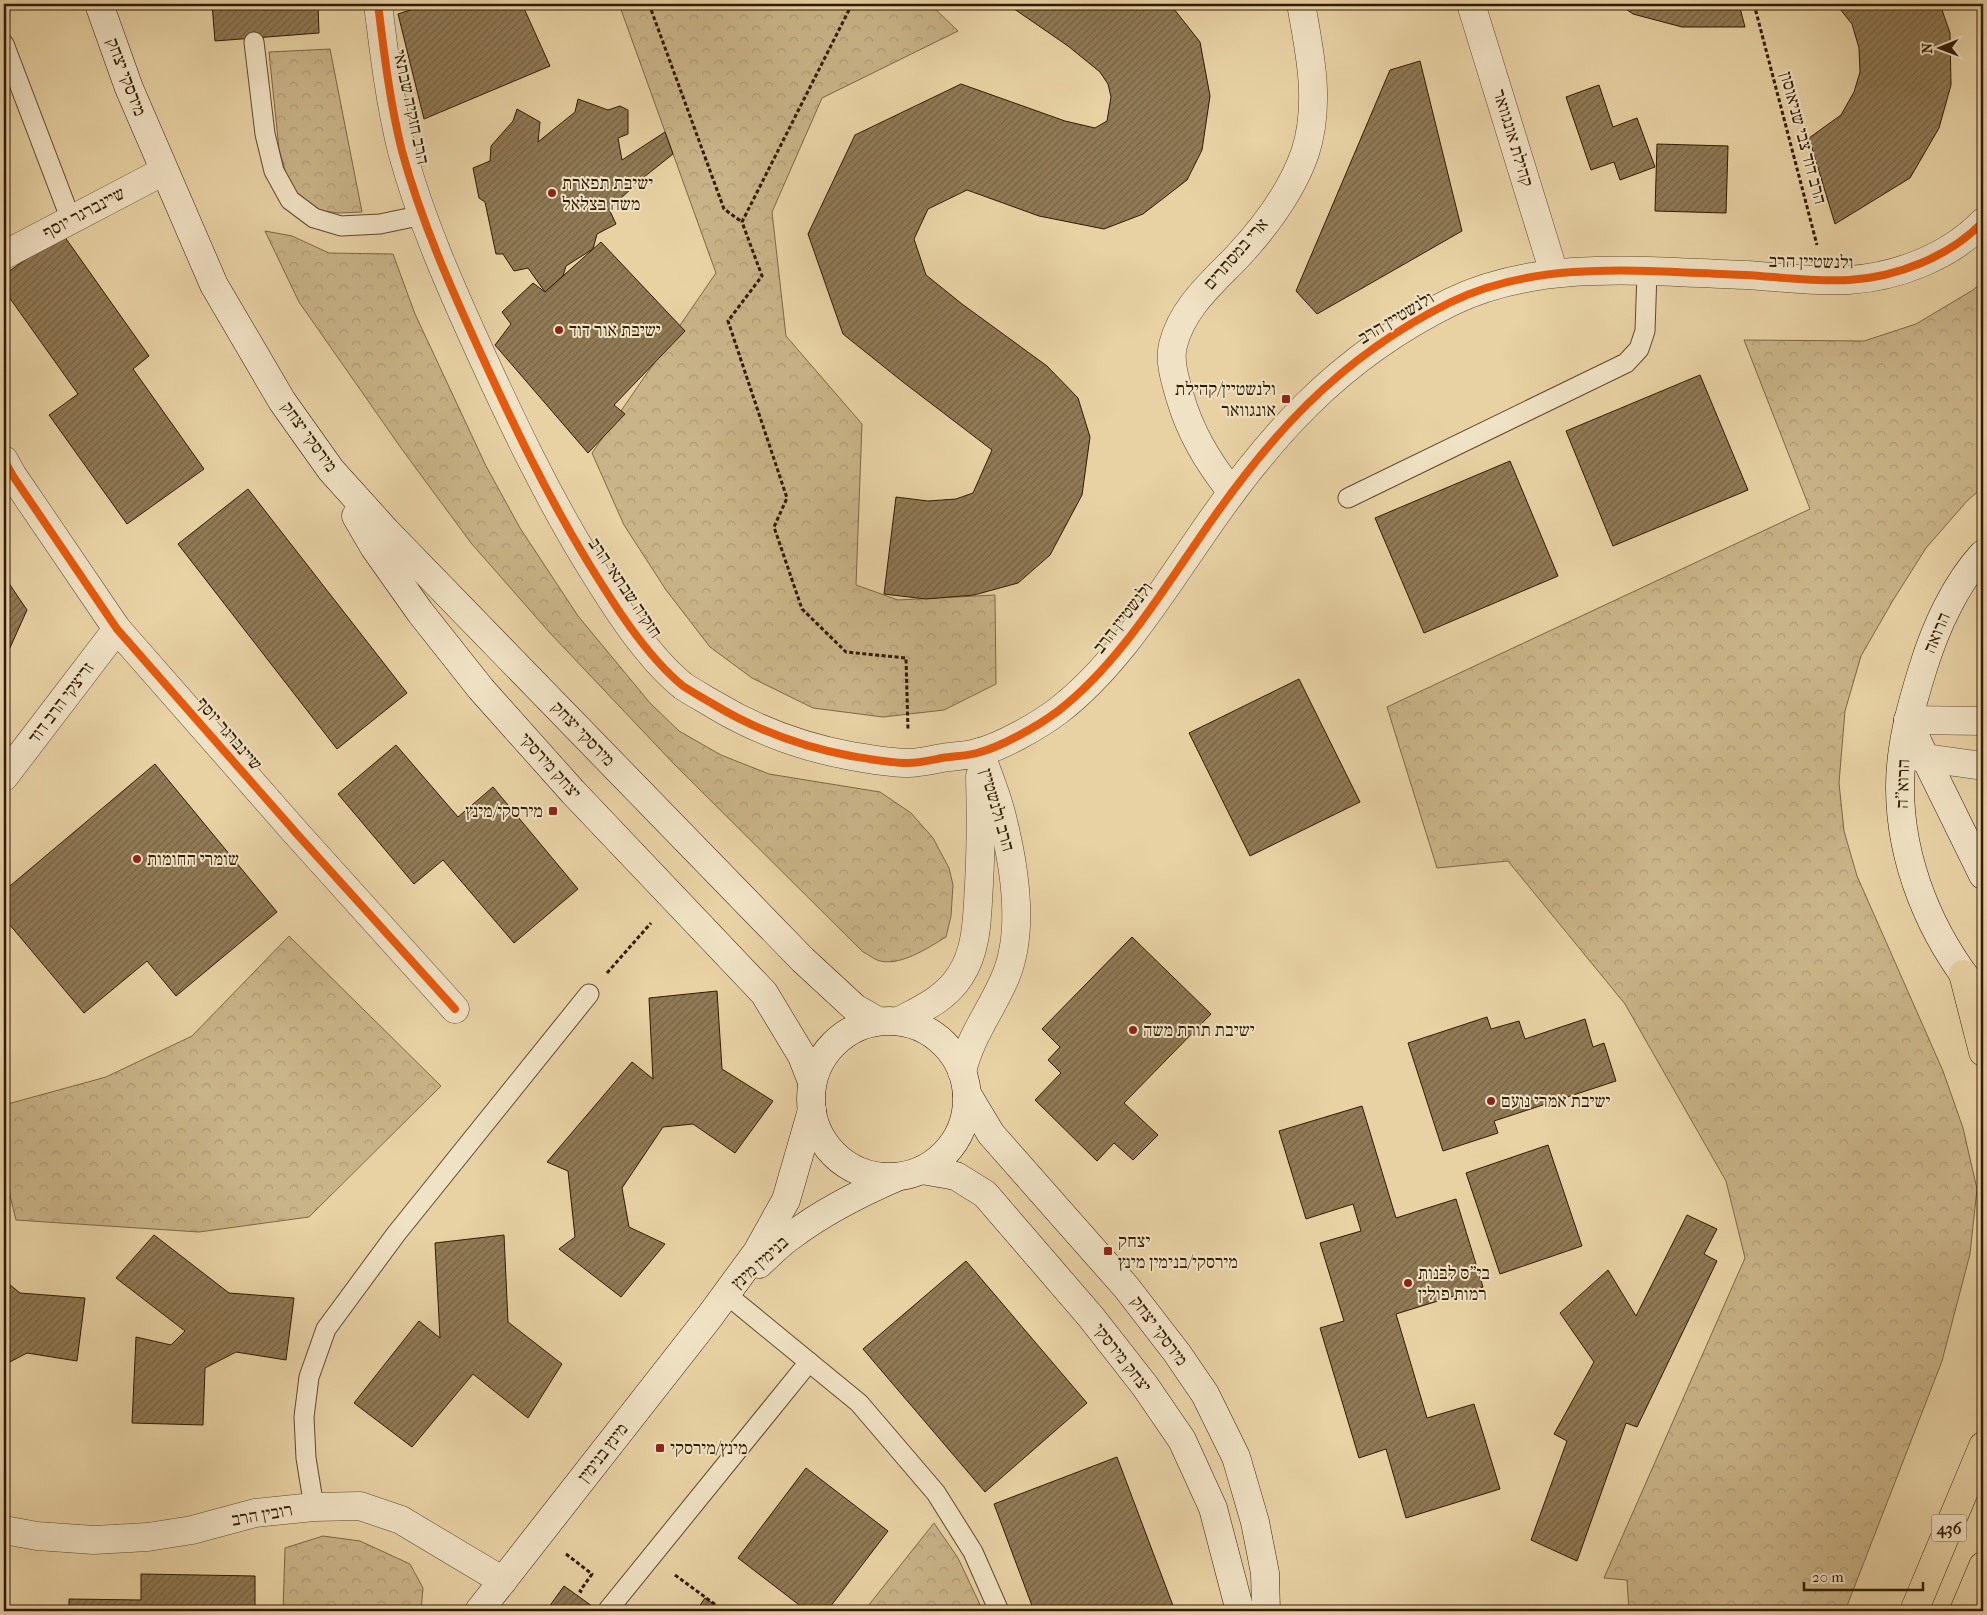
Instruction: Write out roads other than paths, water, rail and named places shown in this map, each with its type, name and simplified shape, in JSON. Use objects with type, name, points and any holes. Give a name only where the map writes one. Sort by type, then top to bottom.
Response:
[{"type":"main road","points":[[1962,974],[1983,1052]]},
{"type":"main road","name":"436","points":[[1914,1611],[1983,1446]]},
{"type":"main road","points":[[1964,1611],[1983,1566]]},
{"type":"street","name":"מירסקי יצחק","points":[[99,4],[129,88],[214,285],[282,401],[331,470],[386,532],[836,992],[855,1008],[888,1021]]},
{"type":"street","name":"הרב חזקיה שבתאי","points":[[378,4],[386,72],[402,150],[423,214]]},
{"type":"street","name":"ארי במסתרים","points":[[1232,492],[1204,453],[1182,403],[1172,366],[1173,346],[1180,326],[1202,292],[1238,256],[1285,198],[1305,153],[1314,110],[1313,74],[1301,4]]},
{"type":"street","name":"קהילת אונגוואר","points":[[1471,4],[1554,273]]},
{"type":"street","name":"שיינברגר יוסף","points":[[4,255],[164,172]]},
{"type":"street","name":"חזקיה שבתאי הרב","points":[[423,214],[431,240],[459,305],[521,440],[557,510],[607,594],[654,656],[684,686],[726,712],[774,735],[816,750],[861,758],[909,763],[980,752]]},
{"type":"street","name":"ולנשטיין הרב","points":[[980,752],[1036,726],[1062,708],[1109,662],[1168,586],[1198,538],[1232,492],[1260,455],[1292,418],[1324,386],[1364,354],[1416,320],[1460,298],[1508,282],[1554,273],[1647,272],[1826,279],[1858,278],[1885,274],[1924,262],[1972,233],[1983,222]]},
{"type":"street","name":"יצחק מירסקי","points":[[306,434],[374,547],[426,620],[481,689],[566,785],[764,993],[802,1056],[812,1082]]},
{"type":"street","name":"שיינברגר יוסף","points":[[4,460],[12,476],[118,629],[297,834],[455,1009]]},
{"type":"street","name":"הרואה","points":[[1908,720],[1931,641],[1952,599],[1983,554]]},
{"type":"street","name":"זריצקי הרב דוד","points":[[4,778],[118,629]]},
{"type":"street","points":[[1908,720],[1983,721]]},
{"type":"street","name":"הרוא''ה","points":[[1908,720],[1914,756],[1983,875]]},
{"type":"street","name":"הרב ולנשטיין","points":[[888,1021],[931,1005],[960,977],[968,962],[973,946],[976,923],[982,818],[980,752]]},
{"type":"street","name":"הרב ולנשטיין","points":[[965,1083],[975,1033],[1005,979],[1014,955],[1017,925],[1012,863],[1003,821],[980,752]]},
{"type":"street","points":[[1914,756],[1983,766]]},
{"type":"street","name":"הרוא''ה","points":[[1914,756],[1900,785],[1901,809],[1910,862],[1925,906],[1942,942],[1962,974],[1983,999]]},
{"type":"street","points":[[888,1021],[920,1026],[938,1037],[953,1052],[965,1083],[965,1118],[956,1140],[941,1158],[922,1170],[895,1178],[872,1176],[849,1167],[831,1152],[818,1132],[812,1110],[812,1082],[821,1060],[835,1041],[855,1028],[888,1021]]},
{"type":"street","name":"מירסקי יצחק","points":[[965,1083],[991,1134],[1126,1287],[1177,1353],[1205,1394],[1236,1456],[1255,1522],[1265,1573],[1266,1611]]},
{"type":"street","name":"בנימין מינץ","points":[[726,1294],[757,1252],[786,1200],[812,1110]]},
{"type":"street","name":"יצחק מירסקי","points":[[922,1170],[956,1176],[985,1194],[1091,1317],[1145,1386],[1182,1440],[1213,1508],[1240,1611]]},
{"type":"street","name":"בנימין מינץ","points":[[726,1294],[790,1236],[830,1210],[867,1190],[895,1178]]},
{"type":"street","name":"מינץ בנימין","points":[[479,1611],[726,1294]]},
{"type":"street","name":"רובין הרב","points":[[4,1530],[37,1536],[94,1540],[148,1536],[192,1530],[255,1513],[314,1507],[360,1506],[401,1520],[438,1540],[502,1581]]},
{"type":"lane","points":[[254,42],[265,134],[274,171],[290,200],[314,218],[341,226],[380,224],[423,214]]},
{"type":"lane","points":[[4,44],[71,220]]},
{"type":"lane","points":[[1348,498],[1626,363],[1639,350],[1645,332],[1647,272]]},
{"type":"lane","points":[[314,1507],[306,1458],[304,1417],[309,1377],[326,1328],[396,1234],[589,994]]},
{"type":"lane","points":[[726,1294],[859,1403],[936,1492],[973,1552],[999,1611]]},
{"type":"lane","points":[[608,1610],[809,1362]]},
{"type":"place","name":"ישיבת תפארת משה בצלאל","points":[[552,193]]},
{"type":"place","name":"ישיבת אור דוד","points":[[559,330]]},
{"type":"place","name":"ולנשטיין/קהילת אונגוואר","points":[[1286,399]]},
{"type":"place","name":"מירסקי/מינץ","points":[[553,811]]},
{"type":"place","name":"שומרי החומות","points":[[137,859]]},
{"type":"place","name":"ישיבת תורת משה","points":[[1133,1030]]},
{"type":"place","name":"ישיבת אמרי נועם","points":[[1491,1101]]},
{"type":"place","name":"יצחק מירסקי/בנימין מינץ","points":[[1108,1251]]},
{"type":"place","name":"בי\"ס לבנות רמות פולין","points":[[1408,1283]]},
{"type":"place","name":"מינץ/מירסקי","points":[[660,1448]]}]
